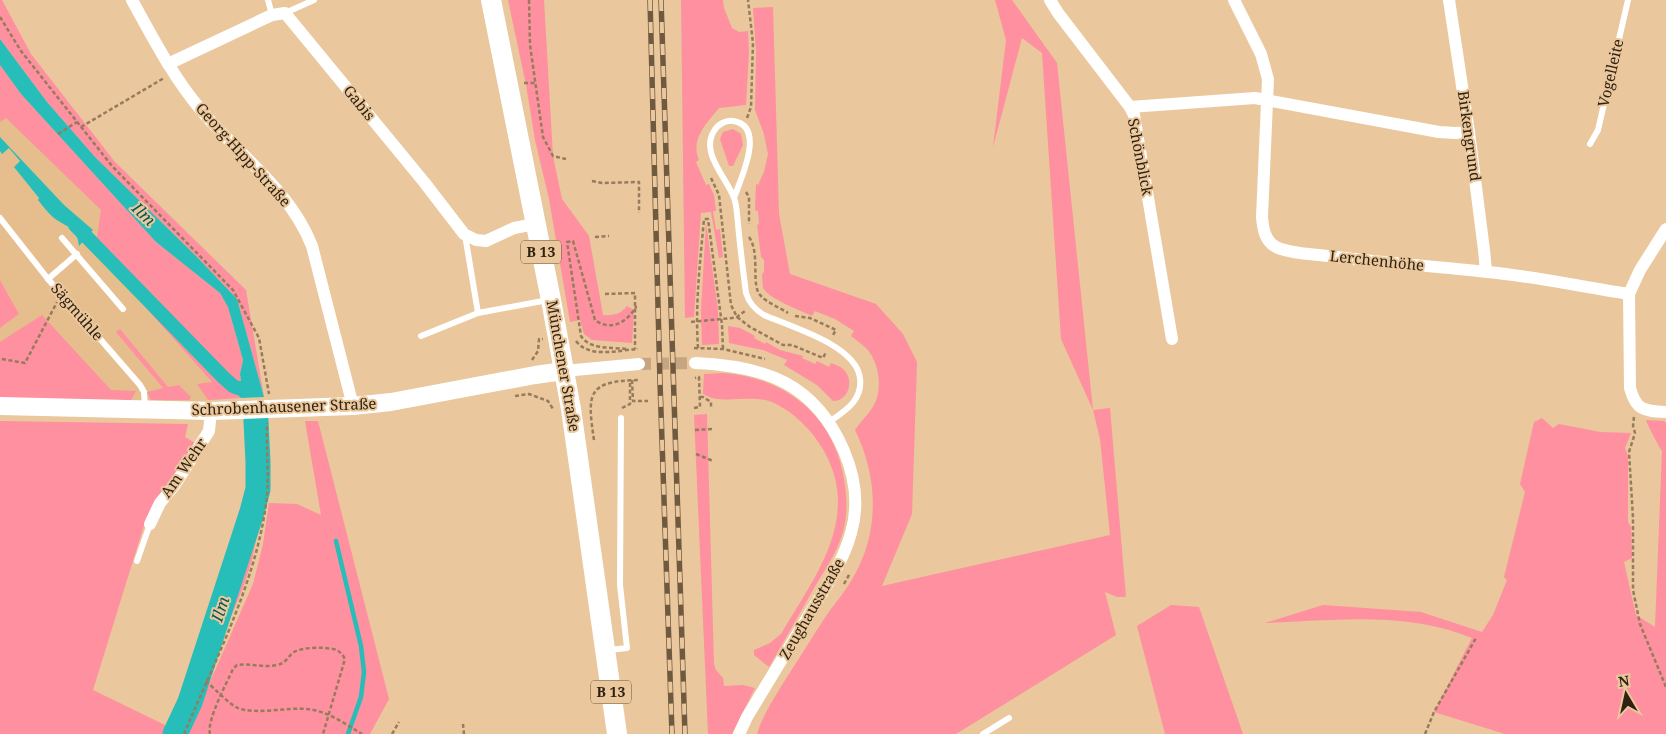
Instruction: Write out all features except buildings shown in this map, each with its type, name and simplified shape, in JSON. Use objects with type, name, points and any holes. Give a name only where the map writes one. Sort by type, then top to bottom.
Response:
[{"type":"main road","name":"Münchener Straße","points":[[491,0],[564,371],[576,441],[617,734]]},
{"type":"main road","name":"Schrobenhausener Straße","points":[[0,406],[267,412],[391,402],[564,371]]},
{"type":"street","name":"Georg-Hipp-Straße","points":[[132,0],[171,68],[189,95],[212,123],[276,187],[308,236],[353,406]]},
{"type":"street","name":"Schönblick","points":[[1050,0],[1134,115],[1172,339]]},
{"type":"street","name":"Lerchenhöhe","points":[[1234,0],[1263,59],[1268,79],[1262,217],[1269,241],[1284,250],[1371,261],[1486,272],[1629,294]]},
{"type":"street","name":"Birkengrund","points":[[1449,0],[1469,132],[1486,272]]},
{"type":"street","points":[[171,68],[278,14]]},
{"type":"street","name":"Gabis","points":[[278,14],[428,187],[464,234]]},
{"type":"street","points":[[1130,107],[1242,98],[1268,99],[1439,132],[1469,132]]},
{"type":"street","points":[[464,234],[476,240],[486,241],[514,228],[535,224]]},
{"type":"street","points":[[1666,229],[1640,270],[1629,294],[1630,388],[1632,396],[1645,410],[1666,412]]},
{"type":"street","name":"Zeughausstraße","points":[[695,363],[740,367],[774,377],[791,386],[807,398],[829,422],[844,451],[853,477],[856,501],[851,534],[835,572],[747,717],[739,734]]},
{"type":"street","points":[[564,371],[639,364]]},
{"type":"street","name":"Am Wehr","points":[[150,524],[160,503],[174,486],[209,431],[211,411]]},
{"type":"lane","points":[[268,0],[278,14],[314,0]]},
{"type":"lane","name":"Vogelleite","points":[[1590,144],[1598,130],[1628,0]]},
{"type":"lane","points":[[734,198],[751,147],[749,135],[744,127],[738,122],[730,121],[717,126],[710,142],[713,157],[734,198],[746,293],[749,303],[764,315],[843,351],[854,361],[859,371],[861,384],[854,402],[829,422]]},
{"type":"lane","name":"Sägmühle","points":[[0,218],[48,279],[142,388],[145,409]]},
{"type":"lane","points":[[464,234],[478,313]]},
{"type":"lane","points":[[62,238],[123,309]]},
{"type":"lane","points":[[48,279],[76,254]]},
{"type":"lane","points":[[421,336],[478,313],[551,300]]},
{"type":"lane","points":[[605,651],[627,648],[620,585],[621,416]]},
{"type":"lane","points":[[137,561],[150,524]]},
{"type":"lane","points":[[983,734],[1009,718]]},
{"type":"path","points":[[528,0],[530,45],[543,137],[552,156],[566,159]]},
{"type":"path","points":[[744,127],[750,107],[752,48],[748,0]]},
{"type":"path","points":[[0,17],[21,51],[112,166],[233,290],[259,338],[269,419],[267,431],[267,496],[255,557],[244,591],[184,734]]},
{"type":"path","points":[[81,127],[171,68]]},
{"type":"path","points":[[524,83],[535,83]]},
{"type":"path","points":[[58,134],[77,122]]},
{"type":"path","points":[[713,157],[703,162],[719,195],[731,305],[737,317],[783,345],[792,345],[823,358],[836,330],[810,318],[792,315],[761,296],[756,290],[756,252],[749,236],[749,197],[746,192],[748,189]]},
{"type":"path","points":[[592,181],[602,183],[639,182],[639,213]]},
{"type":"path","points":[[723,349],[722,320],[708,219],[704,219],[696,348],[723,349],[752,355],[772,362]]},
{"type":"path","points":[[595,237],[609,236]]},
{"type":"path","points":[[636,349],[592,346],[584,341],[581,336],[567,242],[573,241],[595,320],[601,324],[608,325],[620,323],[628,318],[637,307]]},
{"type":"path","points":[[605,294],[636,293],[636,349]]},
{"type":"path","points":[[2,359],[25,363],[61,294]]},
{"type":"path","points":[[691,322],[726,319]]},
{"type":"path","points":[[574,338],[583,348],[595,352],[636,349]]},
{"type":"path","points":[[694,408],[700,407],[699,377]]},
{"type":"path","points":[[631,380],[633,401],[648,401]]},
{"type":"path","points":[[621,416],[623,407],[630,404],[631,380]]},
{"type":"path","points":[[590,407],[591,398],[598,388],[614,382],[639,380]]},
{"type":"path","points":[[510,396],[529,394],[548,400],[554,412]]},
{"type":"path","points":[[700,397],[711,402],[711,407]]},
{"type":"path","points":[[1645,410],[1632,418],[1635,433],[1629,452],[1633,590],[1640,624],[1666,687]]},
{"type":"path","points":[[695,430],[712,429]]},
{"type":"path","points":[[696,454],[713,461]]},
{"type":"path","points":[[843,586],[851,570]]},
{"type":"path","points":[[1425,734],[1434,712],[1476,638]]},
{"type":"path","points":[[210,734],[209,730],[222,694],[233,669],[237,665],[284,664],[294,652],[307,649],[334,649],[345,658],[323,734]]},
{"type":"path","points":[[206,681],[236,707],[248,711],[299,708],[320,711],[362,734]]},
{"type":"path","points":[[392,734],[399,722]]},
{"type":"path","points":[[463,724],[464,734]]},
{"type":"shaded area","points":[[0,0],[2,0],[31,54],[115,162],[246,290],[264,397],[237,299],[95,157],[47,102],[0,39]]},
{"type":"shaded area","points":[[508,0],[544,0],[553,156],[562,199],[589,236],[603,315],[616,314],[627,306],[634,310],[632,343],[592,340],[584,334],[580,320],[570,322],[549,199],[535,140],[526,85]]},
{"type":"shaded area","points":[[681,0],[723,0],[732,28],[739,32],[748,31],[749,52],[746,105],[719,108],[698,138],[697,152],[699,160],[696,162],[706,185],[709,184],[714,195],[716,211],[713,211],[716,230],[720,229],[723,257],[719,258],[711,212],[701,213],[694,317],[685,318]]},
{"type":"shaded area","points":[[995,0],[1012,0],[1057,63],[1093,410],[1061,339],[1042,53],[1022,38],[993,147],[1006,40]]},
{"type":"shaded area","points":[[773,7],[779,214],[790,274],[876,304],[903,334],[917,362],[912,514],[882,586],[1110,535],[1100,439],[1093,410],[1110,408],[1126,597],[1117,597],[1105,592],[1116,635],[956,734],[757,734],[774,698],[828,613],[848,586],[862,558],[872,522],[873,503],[868,466],[855,430],[874,405],[879,384],[874,361],[867,349],[851,336],[854,331],[835,319],[815,311],[812,316],[785,304],[763,288],[764,260],[761,257],[757,225],[759,224],[758,211],[755,210],[756,184],[758,185],[764,172],[768,154],[764,134],[755,110],[756,52],[753,8]]},
{"type":"shaded area","points":[[0,65],[21,94],[156,242],[220,293],[228,307],[243,360],[240,374],[241,381],[235,382],[232,390],[241,398],[208,400],[197,384],[212,382],[95,251],[101,210],[6,118],[0,122]]},
{"type":"shaded area","points":[[6,117],[101,210],[136,298],[227,399],[198,401],[0,397],[0,328],[19,314],[0,280],[0,122]]},
{"type":"shaded area","points":[[733,129],[741,134],[743,145],[733,166],[729,166],[720,139],[723,132]]},
{"type":"shaded area","points":[[706,223],[718,310],[719,344],[702,345],[701,310]]},
{"type":"shaded area","points":[[0,280],[19,314],[0,328]]},
{"type":"shaded area","points":[[42,315],[111,390],[136,391],[131,400],[0,397],[0,342]]},
{"type":"shaded area","points":[[728,326],[740,328],[765,344],[766,342],[780,350],[803,356],[802,358],[815,364],[817,361],[829,367],[831,363],[841,367],[848,375],[849,380],[846,394],[842,398],[833,401],[817,385],[784,365],[787,360],[763,350],[729,343]]},
{"type":"shaded area","points":[[120,329],[168,387],[179,385],[191,397],[189,400],[151,400],[147,392],[163,388],[116,332]]},
{"type":"shaded area","points":[[724,373],[747,376],[768,383],[787,392],[804,404],[818,419],[830,437],[839,457],[844,479],[846,514],[839,542],[830,562],[769,667],[754,655],[754,650],[770,643],[781,634],[819,570],[836,525],[838,501],[835,477],[825,453],[815,438],[803,424],[782,407],[760,399],[715,399],[703,394],[704,374]]},
{"type":"shaded area","points":[[707,414],[714,664],[716,670],[723,678],[724,686],[743,685],[755,688],[732,734],[708,734],[694,415]]},
{"type":"shaded area","points":[[1542,418],[1553,428],[1559,424],[1600,432],[1631,433],[1625,448],[1628,456],[1628,522],[1631,527],[1632,558],[1624,562],[1636,615],[1655,627],[1662,451],[1646,420],[1664,421],[1666,423],[1666,734],[1505,734],[1434,712],[1472,638],[1447,629],[1422,624],[1370,619],[1265,623],[1323,605],[1421,612],[1482,632],[1493,615],[1507,580],[1504,577],[1525,492],[1520,484],[1534,422]]},
{"type":"shaded area","points":[[0,421],[188,424],[185,437],[197,444],[154,502],[145,522],[93,690],[167,726],[204,633],[220,626],[245,559],[260,497],[261,447],[266,443],[265,497],[252,560],[243,588],[182,734],[0,734]]},
{"type":"shaded area","points":[[305,421],[318,421],[389,699],[370,734],[187,734],[253,584],[263,544],[269,503],[297,504],[321,515]]},
{"type":"shaded area","points":[[1171,605],[1199,607],[1243,734],[1165,734],[1137,626]]},
{"type":"water","points":[[0,39],[47,102],[95,157],[237,299],[264,397],[241,398],[223,381],[223,377],[227,377],[235,382],[241,381],[240,374],[243,360],[228,307],[220,293],[156,242],[21,94],[0,65]]},
{"type":"water","points":[[0,137],[64,205],[93,230],[79,246],[74,231],[50,214],[14,167],[20,161],[9,148],[2,154],[0,151]]},
{"type":"waterway","points":[[75,225],[223,377],[238,388]]},
{"type":"waterway","name":"Ilm","points":[[175,734],[190,702],[258,489],[256,421]]},
{"type":"waterway","points":[[336,541],[361,646],[364,672],[361,697],[348,734]]},
{"type":"tunnel","points":[[639,364],[695,363]]},
{"type":"railway","points":[[650,0],[672,734]]},
{"type":"railway","points":[[661,0],[685,734]]}]
